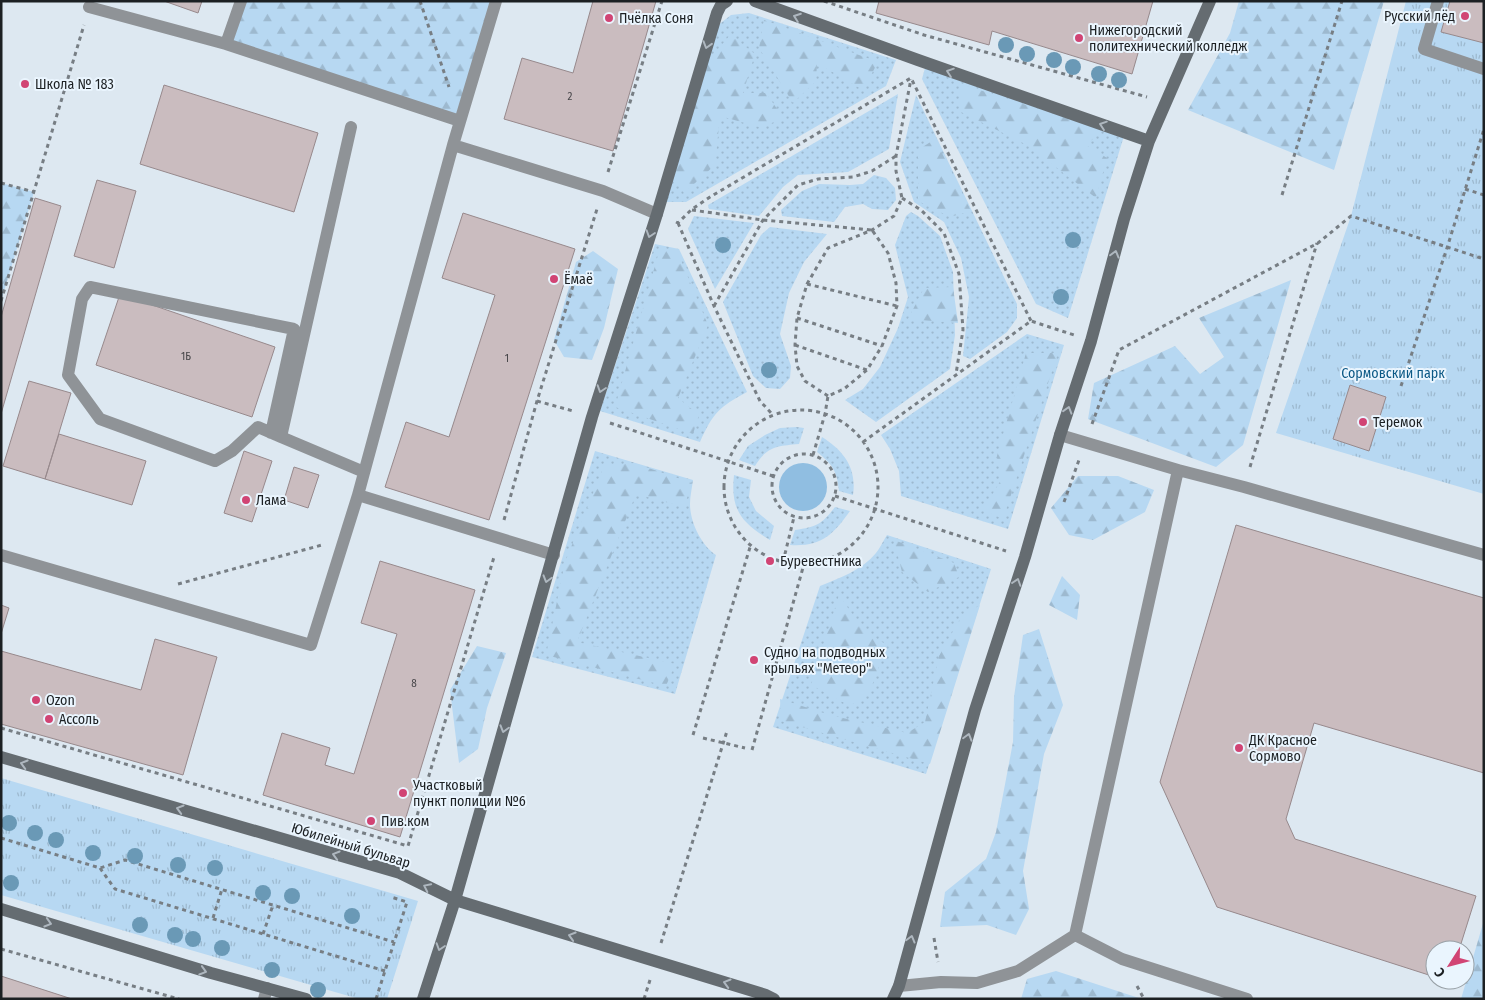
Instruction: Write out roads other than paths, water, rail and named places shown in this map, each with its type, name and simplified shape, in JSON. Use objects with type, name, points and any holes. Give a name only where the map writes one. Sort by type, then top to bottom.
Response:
[{"type":"street","points":[[423,999],[455,900],[592,417],[657,214],[717,13],[727,1]]},
{"type":"street","points":[[754,1],[1149,141]]},
{"type":"street","points":[[893,999],[899,986],[976,710],[1091,340],[1124,219],[1149,141],[1210,1]]},
{"type":"street","name":"Юбилейный бульвар","points":[[1,757],[400,873],[455,900],[774,999]]},
{"type":"street","points":[[1,909],[265,993],[306,999]]},
{"type":"lane","points":[[226,44],[241,1]]},
{"type":"lane","points":[[1,555],[311,645],[358,495],[453,145],[496,1]]},
{"type":"lane","points":[[1438,1],[1424,49],[1484,69]]},
{"type":"lane","points":[[89,7],[226,44],[460,121]]},
{"type":"lane","points":[[276,435],[351,127]]},
{"type":"lane","points":[[453,145],[603,191],[657,214]]},
{"type":"lane","points":[[276,435],[294,329],[90,287],[82,299],[68,375],[100,419],[215,461],[232,451],[258,427],[276,435],[364,472]]},
{"type":"lane","points":[[1060,435],[1085,444],[1484,555]]},
{"type":"lane","points":[[899,986],[941,982],[976,983],[1018,971],[1075,935],[1178,470]]},
{"type":"lane","points":[[358,495],[554,555]]},
{"type":"lane","points":[[1075,935],[1122,959],[1247,999]]},
{"type":"place","name":"Русский лёд","points":[[1465,16]]},
{"type":"place","name":"Пчёлка Соня","points":[[609,18]]},
{"type":"place","name":"Нижегородский политехнический колледж","points":[[1079,38]]},
{"type":"place","name":"Школа № 183","points":[[25,84]]},
{"type":"place","name":"Ёмаё","points":[[554,279]]},
{"type":"place","name":"Теремок","points":[[1363,422]]},
{"type":"place","name":"Лама","points":[[246,500]]},
{"type":"place","name":"Буревестника","points":[[770,561]]},
{"type":"place","name":"Судно на подводных крыльях \"Метеор\"","points":[[754,660]]},
{"type":"place","name":"Ozon","points":[[36,700]]},
{"type":"place","name":"Ассоль","points":[[49,719]]},
{"type":"place","name":"ДК Красное Сормово","points":[[1239,748]]},
{"type":"place","name":"Участковый пункт полиции №6","points":[[403,793]]},
{"type":"place","name":"Пив.ком","points":[[371,821]]},
{"type":"park label","name":"Сормовский парк","points":[[1393,373]]}]
